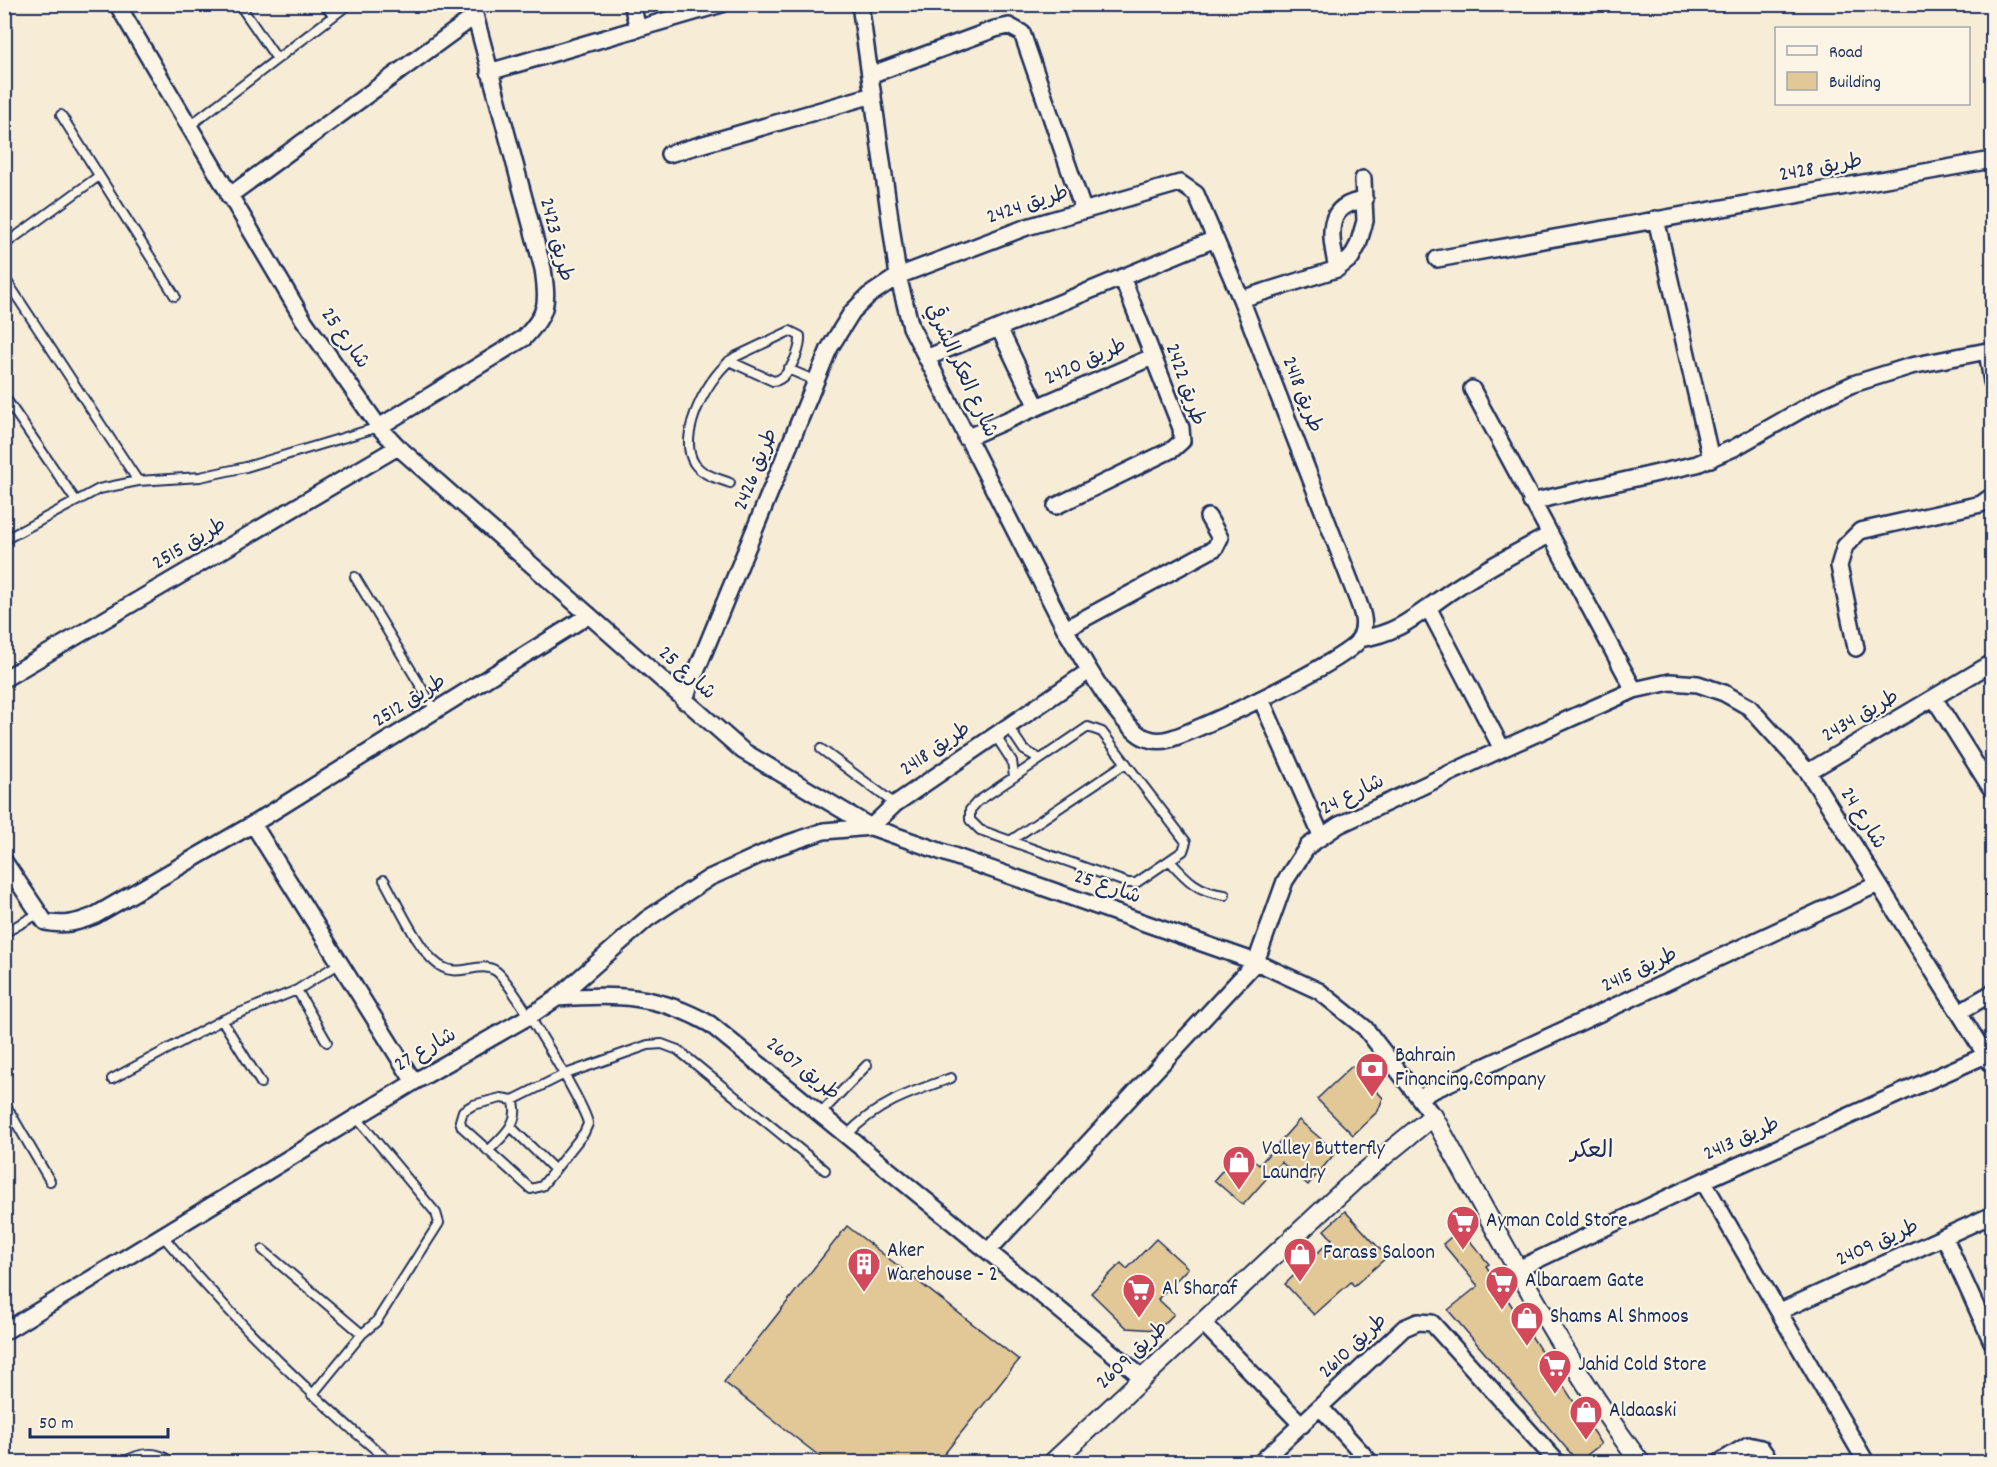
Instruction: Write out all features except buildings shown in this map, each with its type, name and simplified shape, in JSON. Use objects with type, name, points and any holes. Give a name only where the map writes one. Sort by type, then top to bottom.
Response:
[{"type":"street","name":"شارع 25","points":[[117,4],[188,128],[303,319],[379,427],[398,447],[743,752],[872,827],[1256,962],[1319,991],[1365,1028],[1433,1116]]},
{"type":"street","points":[[632,4],[638,29]]},
{"type":"street","points":[[489,72],[723,4]]},
{"type":"street","name":"شارع العكر الشرقي","points":[[860,4],[898,276],[906,310],[926,358],[966,438],[1089,671]]},
{"type":"street","name":"طريق 2423","points":[[230,196],[473,10],[543,269],[548,300],[540,321],[524,338],[379,427]]},
{"type":"street","points":[[870,75],[994,29],[1009,26],[1022,33],[1083,209]]},
{"type":"street","points":[[669,154],[873,95]]},
{"type":"street","name":"طريق 2428","points":[[1437,259],[1992,160]]},
{"type":"street","points":[[1241,299],[1337,269],[1355,252],[1365,221],[1363,179]]},
{"type":"street","name":"طريق 2424","points":[[898,276],[960,251],[1083,209],[1173,184]]},
{"type":"street","name":"طريق 2418","points":[[1173,184],[1187,185],[1197,194],[1241,299],[1363,616],[1364,628],[1359,639]]},
{"type":"street","points":[[1337,269],[1330,234],[1331,226],[1340,210],[1348,204],[1365,200]]},
{"type":"street","points":[[1656,219],[1711,459]]},
{"type":"street","points":[[926,358],[1215,239]]},
{"type":"street","name":"طريق 2426","points":[[684,701],[839,330],[868,296],[898,276]]},
{"type":"street","name":"طريق 2422","points":[[1056,506],[1173,449],[1182,441],[1181,428],[1122,277]]},
{"type":"street","name":"طريق 2420","points":[[999,328],[1036,407]]},
{"type":"street","points":[[1531,502],[1711,459],[1822,398],[1853,384],[1911,366],[1990,350],[1992,382]]},
{"type":"street","name":"طريق 2420","points":[[966,438],[1152,357]]},
{"type":"street","points":[[1472,389],[1634,690]]},
{"type":"street","name":"طريق 2515","points":[[4,679],[398,447]]},
{"type":"street","points":[[1856,648],[1839,566],[1841,555],[1852,537],[1870,527],[1981,504],[1992,496]]},
{"type":"street","points":[[1065,629],[1215,548],[1220,538],[1208,518]]},
{"type":"street","points":[[1089,671],[1133,730],[1149,739],[1168,740],[1261,699],[1342,655],[1359,639],[1392,631],[1429,609],[1460,585],[1549,535]]},
{"type":"street","points":[[1429,609],[1502,749]]},
{"type":"street","name":"طريق 2512","points":[[38,914],[45,922],[60,925],[76,924],[94,916],[253,824],[589,615]]},
{"type":"street","name":"طريق 2434","points":[[1808,772],[1992,663]]},
{"type":"street","name":"طريق 2418","points":[[872,827],[895,804],[1089,671]]},
{"type":"street","name":"شارع 24","points":[[1256,962],[1285,881],[1295,862],[1321,835],[1502,749],[1634,690],[1670,682],[1698,684],[1724,693],[1749,706],[1808,772],[1989,1060]]},
{"type":"street","name":"طريق 2434","points":[[1934,698],[1992,789]]},
{"type":"street","points":[[1261,699],[1321,835]]},
{"type":"street","points":[[253,824],[414,1082]]},
{"type":"street","name":"شارع 27","points":[[4,1332],[414,1082],[528,1017],[557,998],[648,919],[709,878],[777,847],[824,831],[872,827]]},
{"type":"street","points":[[4,861],[38,914]]},
{"type":"street","name":"طريق 2415","points":[[1419,1096],[1878,884]]},
{"type":"street","points":[[988,1251],[1256,962]]},
{"type":"street","points":[[1959,1012],[1992,993]]},
{"type":"street","name":"طريق 2607","points":[[557,998],[637,996],[675,1006],[710,1024],[1143,1378]]},
{"type":"street","name":"طريق 2413","points":[[1518,1269],[1703,1181],[1989,1060]]},
{"type":"street","points":[[1433,1116],[1518,1269],[1608,1419],[1640,1462]]},
{"type":"street","name":"طريق 2609","points":[[1053,1462],[1357,1178],[1433,1116]]},
{"type":"street","points":[[1703,1181],[1866,1462]]},
{"type":"street","name":"طريق 2409","points":[[1780,1311],[1992,1215]]},
{"type":"street","points":[[1945,1238],[1992,1342]]},
{"type":"street","points":[[1202,1322],[1302,1425]]},
{"type":"street","name":"طريق 2610","points":[[1261,1462],[1404,1328],[1418,1322],[1432,1323],[1557,1462]]},
{"type":"street","name":"طريق 2610","points":[[1321,1408],[1370,1462]]},
{"type":"street","points":[[1720,1462],[1749,1445],[1761,1448],[1771,1462]]},
{"type":"lane","points":[[239,4],[277,59]]},
{"type":"lane","points":[[325,4],[333,16]]},
{"type":"lane","points":[[188,128],[348,4]]},
{"type":"lane","points":[[61,115],[175,296]]},
{"type":"lane","points":[[4,245],[99,176]]},
{"type":"lane","points":[[4,277],[138,481]]},
{"type":"lane","points":[[729,361],[773,381],[782,379],[800,344],[800,336],[794,331],[786,332],[729,361],[701,395],[689,445],[693,462],[699,468],[730,483]]},
{"type":"lane","points":[[788,369],[816,381]]},
{"type":"lane","points":[[4,396],[76,501]]},
{"type":"lane","points":[[4,540],[99,489],[138,481],[176,480],[246,467],[379,427]]},
{"type":"lane","points":[[355,577],[435,710]]},
{"type":"lane","points":[[1008,726],[1024,750],[1040,759]]},
{"type":"lane","points":[[1093,727],[1102,732],[1126,763],[1186,842],[1183,851],[1140,882],[1132,884],[975,828],[969,815],[976,802],[1083,729],[1093,727]]},
{"type":"lane","points":[[995,735],[1012,761],[1014,777]]},
{"type":"lane","points":[[821,749],[895,804]]},
{"type":"lane","points":[[1010,841],[1126,763]]},
{"type":"lane","points":[[1170,861],[1193,885],[1209,893],[1225,894]]},
{"type":"lane","points":[[384,880],[436,963],[452,971],[486,967],[498,972],[528,1017],[563,1075],[586,1114],[588,1124],[542,1186],[534,1190],[462,1127],[460,1116],[463,1111],[473,1105],[505,1098],[513,1100],[563,1075],[648,1045],[671,1046],[825,1170]]},
{"type":"lane","points":[[4,933],[38,914]]},
{"type":"lane","points":[[112,1079],[222,1020],[297,990],[340,963]]},
{"type":"lane","points":[[297,990],[327,1042]]},
{"type":"lane","points":[[222,1020],[261,1083]]},
{"type":"lane","points":[[821,1113],[867,1065]]},
{"type":"lane","points":[[847,1135],[863,1118],[883,1104],[951,1078]]},
{"type":"lane","points":[[488,1151],[511,1127],[516,1114],[513,1100]]},
{"type":"lane","points":[[4,1102],[50,1181]]},
{"type":"lane","points":[[312,1395],[362,1334],[376,1322],[439,1223],[436,1213],[356,1117]]},
{"type":"lane","points":[[511,1127],[555,1170]]},
{"type":"lane","points":[[162,1235],[225,1308],[312,1395],[390,1462]]},
{"type":"lane","points":[[263,1250],[362,1334]]},
{"type":"lane","points":[[124,1462],[145,1454],[159,1455],[171,1462]]},
{"type":"place","name":"Bahrain Financing Company","points":[[1372,1098]]},
{"type":"place","name":"Valley Butterfly Laundry","points":[[1239,1191]]},
{"type":"place","name":"Ayman Cold Store","points":[[1463,1251]]},
{"type":"place","name":"Farass Saloon","points":[[1300,1283]]},
{"type":"place","name":"Aker Warehouse - 2","points":[[864,1293]]},
{"type":"place","name":"Albaraem Gate","points":[[1502,1311]]},
{"type":"place","name":"Al Sharaf","points":[[1139,1319]]},
{"type":"place","name":"Shams Al Shmoos","points":[[1527,1347]]},
{"type":"place","name":"Jahid Cold Store","points":[[1555,1395]]},
{"type":"place","name":"Aldaaski","points":[[1586,1441]]},
{"type":"district","name":"العكر","points":[[1592,1152]]}]
